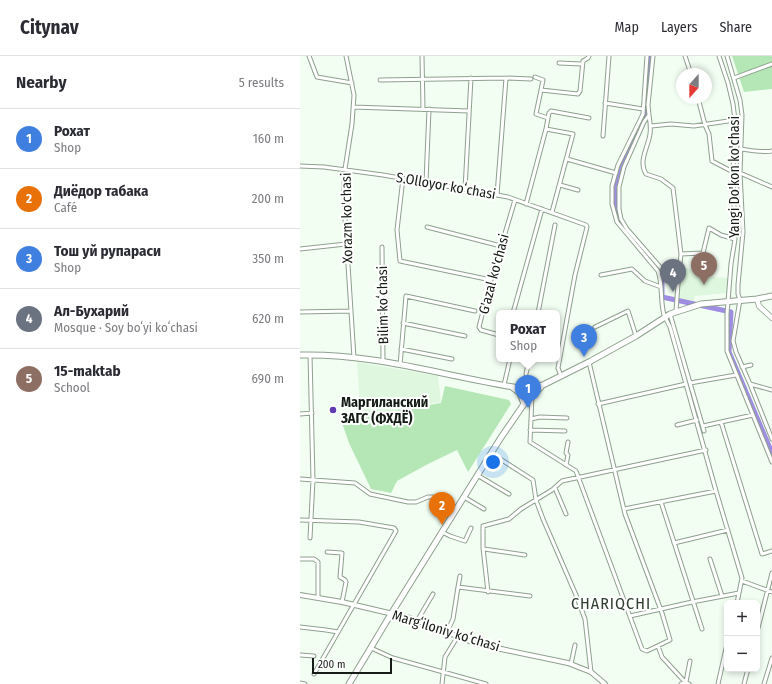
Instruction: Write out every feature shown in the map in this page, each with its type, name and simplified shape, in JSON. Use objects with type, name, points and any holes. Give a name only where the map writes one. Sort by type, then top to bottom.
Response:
[{"type":"main road","points":[[300,355],[354,358],[383,362],[526,389],[543,385],[589,362],[636,336],[676,311],[701,304],[729,300],[757,299],[772,296]]},
{"type":"main road","points":[[757,299],[759,306],[772,318]]},
{"type":"main road","points":[[349,684],[491,453],[524,404],[543,385]]},
{"type":"main road","points":[[512,387],[520,393],[524,404]]},
{"type":"main road","points":[[524,404],[526,389]]},
{"type":"street","points":[[309,56],[317,78],[352,83]]},
{"type":"street","name":"Xorazm ko'chasi","points":[[346,56],[354,95],[352,124],[345,169],[344,196],[354,358]]},
{"type":"street","points":[[422,56],[424,109]]},
{"type":"street","points":[[541,90],[578,94],[580,90],[582,64],[584,59],[588,58],[589,56]]},
{"type":"street","points":[[603,136],[609,56]]},
{"type":"street","points":[[647,56],[643,114],[622,155],[612,186],[612,204],[617,222],[658,270],[661,280],[665,317],[670,327],[742,578],[737,600]]},
{"type":"street","points":[[653,56],[648,105],[651,126],[649,140],[643,159],[643,167],[646,174],[661,179],[673,188],[681,254],[676,297],[676,311]]},
{"type":"street","points":[[685,56],[689,68]]},
{"type":"street","name":"Yangi Do'kon ko'chasi","points":[[719,56],[728,83],[735,120],[733,172],[735,239],[731,264],[726,334],[727,351],[736,375],[747,397],[772,462]]},
{"type":"street","points":[[728,56],[740,100],[742,115],[740,173],[743,232],[738,285],[740,300],[733,341],[736,352],[772,439]]},
{"type":"street","points":[[559,63],[582,64]]},
{"type":"street","points":[[734,78],[772,64]]},
{"type":"street","points":[[535,77],[543,80],[536,114],[548,118]]},
{"type":"street","points":[[465,189],[471,78]]},
{"type":"street","points":[[380,80],[471,78],[531,79]]},
{"type":"street","points":[[497,195],[506,78]]},
{"type":"street","points":[[606,103],[643,109]]},
{"type":"street","points":[[700,104],[709,134],[712,161],[733,172]]},
{"type":"street","points":[[353,107],[469,110]]},
{"type":"street","points":[[426,182],[429,109]]},
{"type":"street","points":[[526,204],[546,130],[549,113],[551,111],[588,118]]},
{"type":"street","points":[[649,115],[644,122],[622,172],[619,192],[619,214],[627,229],[661,268],[668,280],[678,284]]},
{"type":"street","points":[[651,126],[671,124],[694,126],[735,120]]},
{"type":"street","points":[[546,130],[573,134],[552,212]]},
{"type":"street","points":[[740,149],[768,153],[772,150]]},
{"type":"street","points":[[567,158],[616,173]]},
{"type":"street","name":"S.Olloyor koʻchasi","points":[[300,166],[345,169],[497,195],[582,222],[586,225],[586,227],[575,275],[560,357]]},
{"type":"street","points":[[740,173],[772,187]]},
{"type":"street","points":[[403,178],[397,230],[400,260],[491,280]]},
{"type":"street","points":[[560,185],[578,190]]},
{"type":"street","name":"G'azal ko'chasi","points":[[496,333],[479,329],[491,280],[515,200]]},
{"type":"street","name":"G'azal ko'chasi","points":[[514,310],[542,209]]},
{"type":"street","points":[[539,310],[555,225]]},
{"type":"street","points":[[427,227],[501,246]]},
{"type":"street","points":[[681,254],[703,253],[709,228],[721,235],[735,239]]},
{"type":"street","points":[[300,249],[346,244]]},
{"type":"street","name":"Bilim koʻchasi","points":[[382,247],[383,362]]},
{"type":"street","points":[[601,275],[632,269],[645,281],[661,287]]},
{"type":"street","points":[[400,365],[406,296],[475,311]]},
{"type":"street","points":[[300,312],[351,311]]},
{"type":"street","points":[[595,327],[628,311],[636,336]]},
{"type":"street","points":[[670,314],[704,431]]},
{"type":"street","points":[[403,323],[465,336]]},
{"type":"street","points":[[401,349],[452,360]]},
{"type":"street","points":[[310,355],[313,480],[310,538]]},
{"type":"street","points":[[504,386],[509,362]]},
{"type":"street","points":[[526,374],[528,362]]},
{"type":"street","name":"S.Olloyor koʻchasi","points":[[559,362],[558,368],[561,376]]},
{"type":"street","points":[[533,394],[530,443],[576,471],[580,477],[642,649],[647,651],[670,640],[624,509],[589,362]]},
{"type":"street","points":[[742,367],[751,365]]},
{"type":"street","points":[[690,383],[736,375]]},
{"type":"street","points":[[598,404],[686,384]]},
{"type":"street","points":[[750,384],[772,390]]},
{"type":"street","points":[[300,414],[312,413]]},
{"type":"street","points":[[703,426],[753,415]]},
{"type":"street","points":[[531,419],[540,417],[567,418]]},
{"type":"street","points":[[677,425],[697,420]]},
{"type":"street","points":[[721,422],[762,554],[772,551]]},
{"type":"street","points":[[530,430],[566,431]]},
{"type":"street","points":[[566,465],[568,442]]},
{"type":"street","points":[[488,592],[483,526],[509,519],[555,488],[562,481],[706,450]]},
{"type":"street","points":[[491,453],[533,480],[536,500],[585,619],[591,672]]},
{"type":"street","points":[[477,475],[509,494]]},
{"type":"street","points":[[300,476],[300,479],[355,483],[370,494],[408,502],[416,502],[428,497],[433,497],[456,509]]},
{"type":"street","points":[[555,488],[566,514]]},
{"type":"street","points":[[624,509],[716,491]]},
{"type":"street","points":[[464,497],[484,509]]},
{"type":"street","points":[[661,502],[692,602],[702,629]]},
{"type":"street","points":[[300,520],[366,523],[396,530],[396,533],[314,674]]},
{"type":"street","points":[[442,532],[465,540],[471,528]]},
{"type":"street","points":[[674,543],[728,530]]},
{"type":"street","points":[[484,549],[525,555]]},
{"type":"street","points":[[327,552],[342,553],[340,577],[346,582],[342,602]]},
{"type":"street","points":[[300,559],[314,559],[318,562],[318,597]]},
{"type":"street","points":[[710,559],[722,596]]},
{"type":"street","points":[[760,621],[772,573]]},
{"type":"street","points":[[447,632],[453,619],[460,576]]},
{"type":"street","points":[[742,581],[772,592]]},
{"type":"street","points":[[458,587],[488,592],[530,596]]},
{"type":"street","points":[[630,616],[660,608],[739,593]]},
{"type":"street","name":"Margʻiloniy koʻchasi","points":[[300,594],[342,602],[417,621],[477,644],[571,664],[591,672],[604,684]]},
{"type":"street","points":[[417,621],[433,594]]},
{"type":"street","points":[[300,627],[338,632]]},
{"type":"street","points":[[442,684],[445,657],[458,636]]},
{"type":"street","points":[[571,664],[575,645]]},
{"type":"street","points":[[658,646],[662,657],[688,683]]},
{"type":"street","points":[[371,648],[393,658],[486,684]]},
{"type":"street","points":[[300,655],[314,656]]},
{"type":"street","points":[[718,684],[724,657]]},
{"type":"street","points":[[764,684],[772,658]]},
{"type":"street","points":[[688,683],[690,661]]},
{"type":"street","points":[[744,684],[747,672]]},
{"type":"street","points":[[300,683],[305,684]]},
{"type":"street","points":[[681,684],[688,683]]},
{"type":"shaded area","points":[[682,267],[700,272],[700,276],[728,278],[727,293],[695,296],[694,301],[680,303],[678,295]]},
{"type":"shaded area","points":[[357,362],[438,376],[441,402],[361,417]]},
{"type":"green space","points":[[732,56],[772,56],[772,89],[744,92]]},
{"type":"green space","points":[[445,386],[509,400],[511,404],[468,472],[457,450],[397,481],[391,493],[371,489],[349,443],[341,420],[441,403]]},
{"type":"waterway","points":[[650,56],[645,115],[621,167],[616,190],[616,206],[621,225],[659,269],[662,279],[662,297],[731,312],[729,352],[772,453]]},
{"type":"place","name":"15-maktab","points":[[704,285]]},
{"type":"place","name":"Ал-Бухарий","points":[[673,292]]},
{"type":"place","name":"Тош уй рупараси","points":[[584,357]]},
{"type":"place","name":"Рохат","points":[[528,408]]},
{"type":"place","name":"Маргиланский ЗАГС (ФХДЁ)","points":[[333,410]]},
{"type":"place","name":"Диёдор табака","points":[[442,525]]},
{"type":"district","name":"CHARIQCHI","points":[[611,603]]}]
